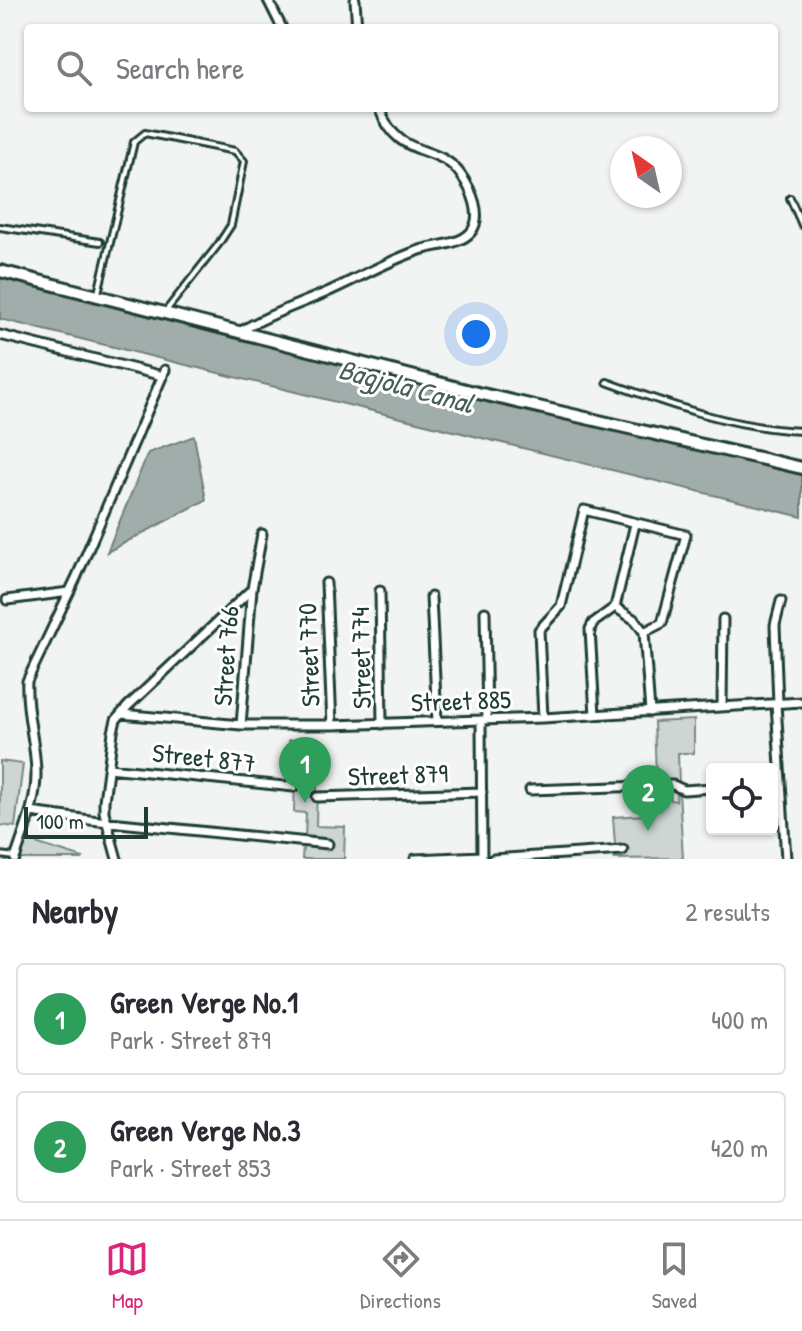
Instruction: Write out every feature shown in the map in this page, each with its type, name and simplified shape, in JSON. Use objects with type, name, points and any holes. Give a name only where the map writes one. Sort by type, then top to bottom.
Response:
[{"type":"street","points":[[268,0],[280,24]]},
{"type":"street","points":[[355,0],[357,24]]},
{"type":"street","points":[[241,331],[281,309],[408,255],[454,241],[472,230],[476,208],[458,171],[436,156],[405,145],[396,138],[381,112]]},
{"type":"street","points":[[0,271],[478,393],[802,468]]},
{"type":"street","points":[[0,335],[164,373],[27,681],[26,698],[36,773],[30,812],[15,858]]},
{"type":"street","points":[[543,718],[539,630],[561,606],[584,510],[686,535],[662,623],[644,632]]},
{"type":"street","points":[[595,715],[590,636],[593,623],[615,607],[635,524]]},
{"type":"street","name":"Street 766","points":[[241,725],[252,589],[262,534]]},
{"type":"street","name":"Street 770","points":[[326,583],[332,725]]},
{"type":"street","points":[[117,859],[104,812],[113,732],[121,714],[252,589]]},
{"type":"street","name":"Street 774","points":[[380,591],[382,724]]},
{"type":"street","points":[[7,600],[69,592]]},
{"type":"street","points":[[431,597],[437,721]]},
{"type":"street","points":[[776,763],[775,625],[781,601]]},
{"type":"street","points":[[615,607],[628,614],[644,632],[650,712]]},
{"type":"street","points":[[415,859],[482,857],[485,612]]},
{"type":"street","points":[[722,707],[723,619]]},
{"type":"street","name":"Street 885","points":[[121,714],[241,725],[332,725],[543,718],[802,702]]},
{"type":"street","name":"Street 877","points":[[109,768],[294,787]]},
{"type":"street","points":[[530,790],[673,785],[684,790],[706,788]]},
{"type":"street","name":"Street 879","points":[[317,797],[482,792]]},
{"type":"street","points":[[778,800],[786,859]]},
{"type":"street","points":[[30,812],[328,844]]},
{"type":"street","points":[[493,859],[623,850]]},
{"type":"lane","points":[[98,295],[134,142],[138,136],[145,133],[235,151],[241,154],[244,161],[231,225],[165,312]]},
{"type":"lane","points":[[790,198],[802,225]]},
{"type":"lane","points":[[0,227],[100,242]]},
{"type":"lane","points":[[607,382],[685,411],[774,430],[802,431]]},
{"type":"lane","points":[[0,855],[15,858]]},
{"type":"shaded area","points":[[694,720],[694,753],[678,753],[679,783],[656,776],[654,722]]},
{"type":"shaded area","points":[[289,740],[318,740],[316,826],[345,827],[344,859],[302,859],[303,845],[328,847],[329,839],[305,837],[306,813],[294,812],[295,779],[288,778]]},
{"type":"shaded area","points":[[0,761],[23,764],[15,827],[0,825]]},
{"type":"shaded area","points":[[677,791],[683,858],[613,859],[623,857],[622,845],[615,845],[613,817],[644,815],[643,793],[670,792],[671,800],[676,801]]},
{"type":"shaded area","points":[[26,840],[83,858],[19,859]]},
{"type":"water","name":"Bagjola Canal","points":[[0,269],[802,467],[802,517],[0,319]]},
{"type":"water","points":[[194,436],[206,500],[107,552],[148,453]]},
{"type":"place","name":"Green Verge No.1","points":[[305,803]]},
{"type":"place","name":"Green Verge No.3","points":[[648,831]]}]
